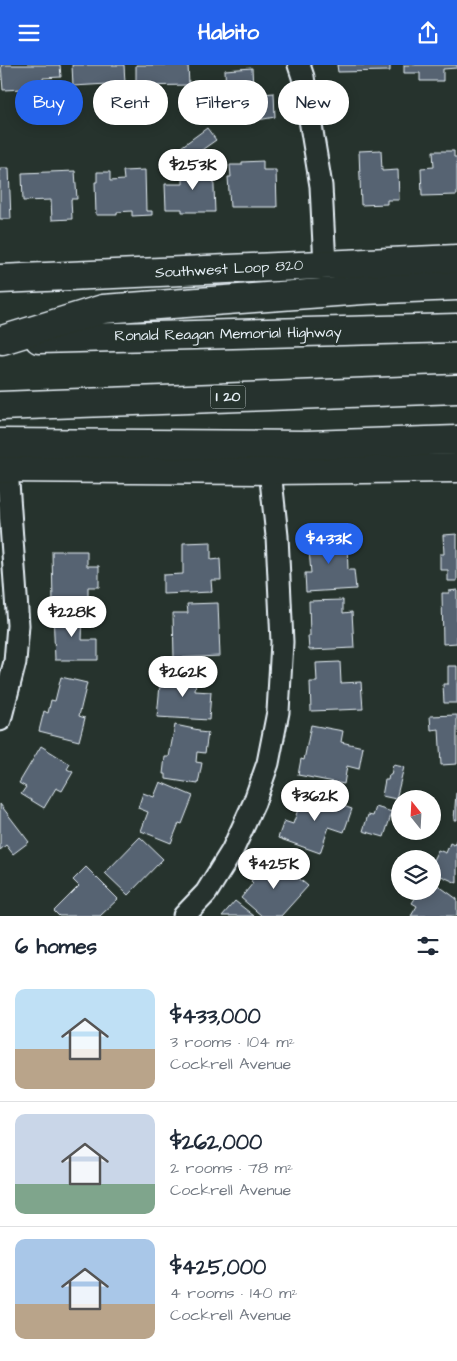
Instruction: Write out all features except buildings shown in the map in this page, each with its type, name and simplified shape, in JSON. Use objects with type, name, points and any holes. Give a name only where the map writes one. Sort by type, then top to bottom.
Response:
[{"type":"main road","name":"Southwest Loop 820","points":[[0,279],[457,259]]},
{"type":"main road","points":[[1,339],[103,309],[354,291],[457,286]]},
{"type":"main road","name":"Ronald Reagan Memorial Highway","points":[[1,339],[457,328]]},
{"type":"main road","name":"I 20","points":[[0,406],[457,389]]},
{"type":"main road","points":[[2,460],[307,445],[457,440]]},
{"type":"main road","points":[[2,460],[270,470],[457,468]]},
{"type":"street","points":[[299,65],[303,77],[321,186],[325,265]]},
{"type":"street","points":[[0,720],[15,662],[18,625],[2,460]]},
{"type":"street","points":[[184,916],[206,893],[232,851],[254,803],[268,763],[278,712],[282,642],[277,536],[270,470]]}]
